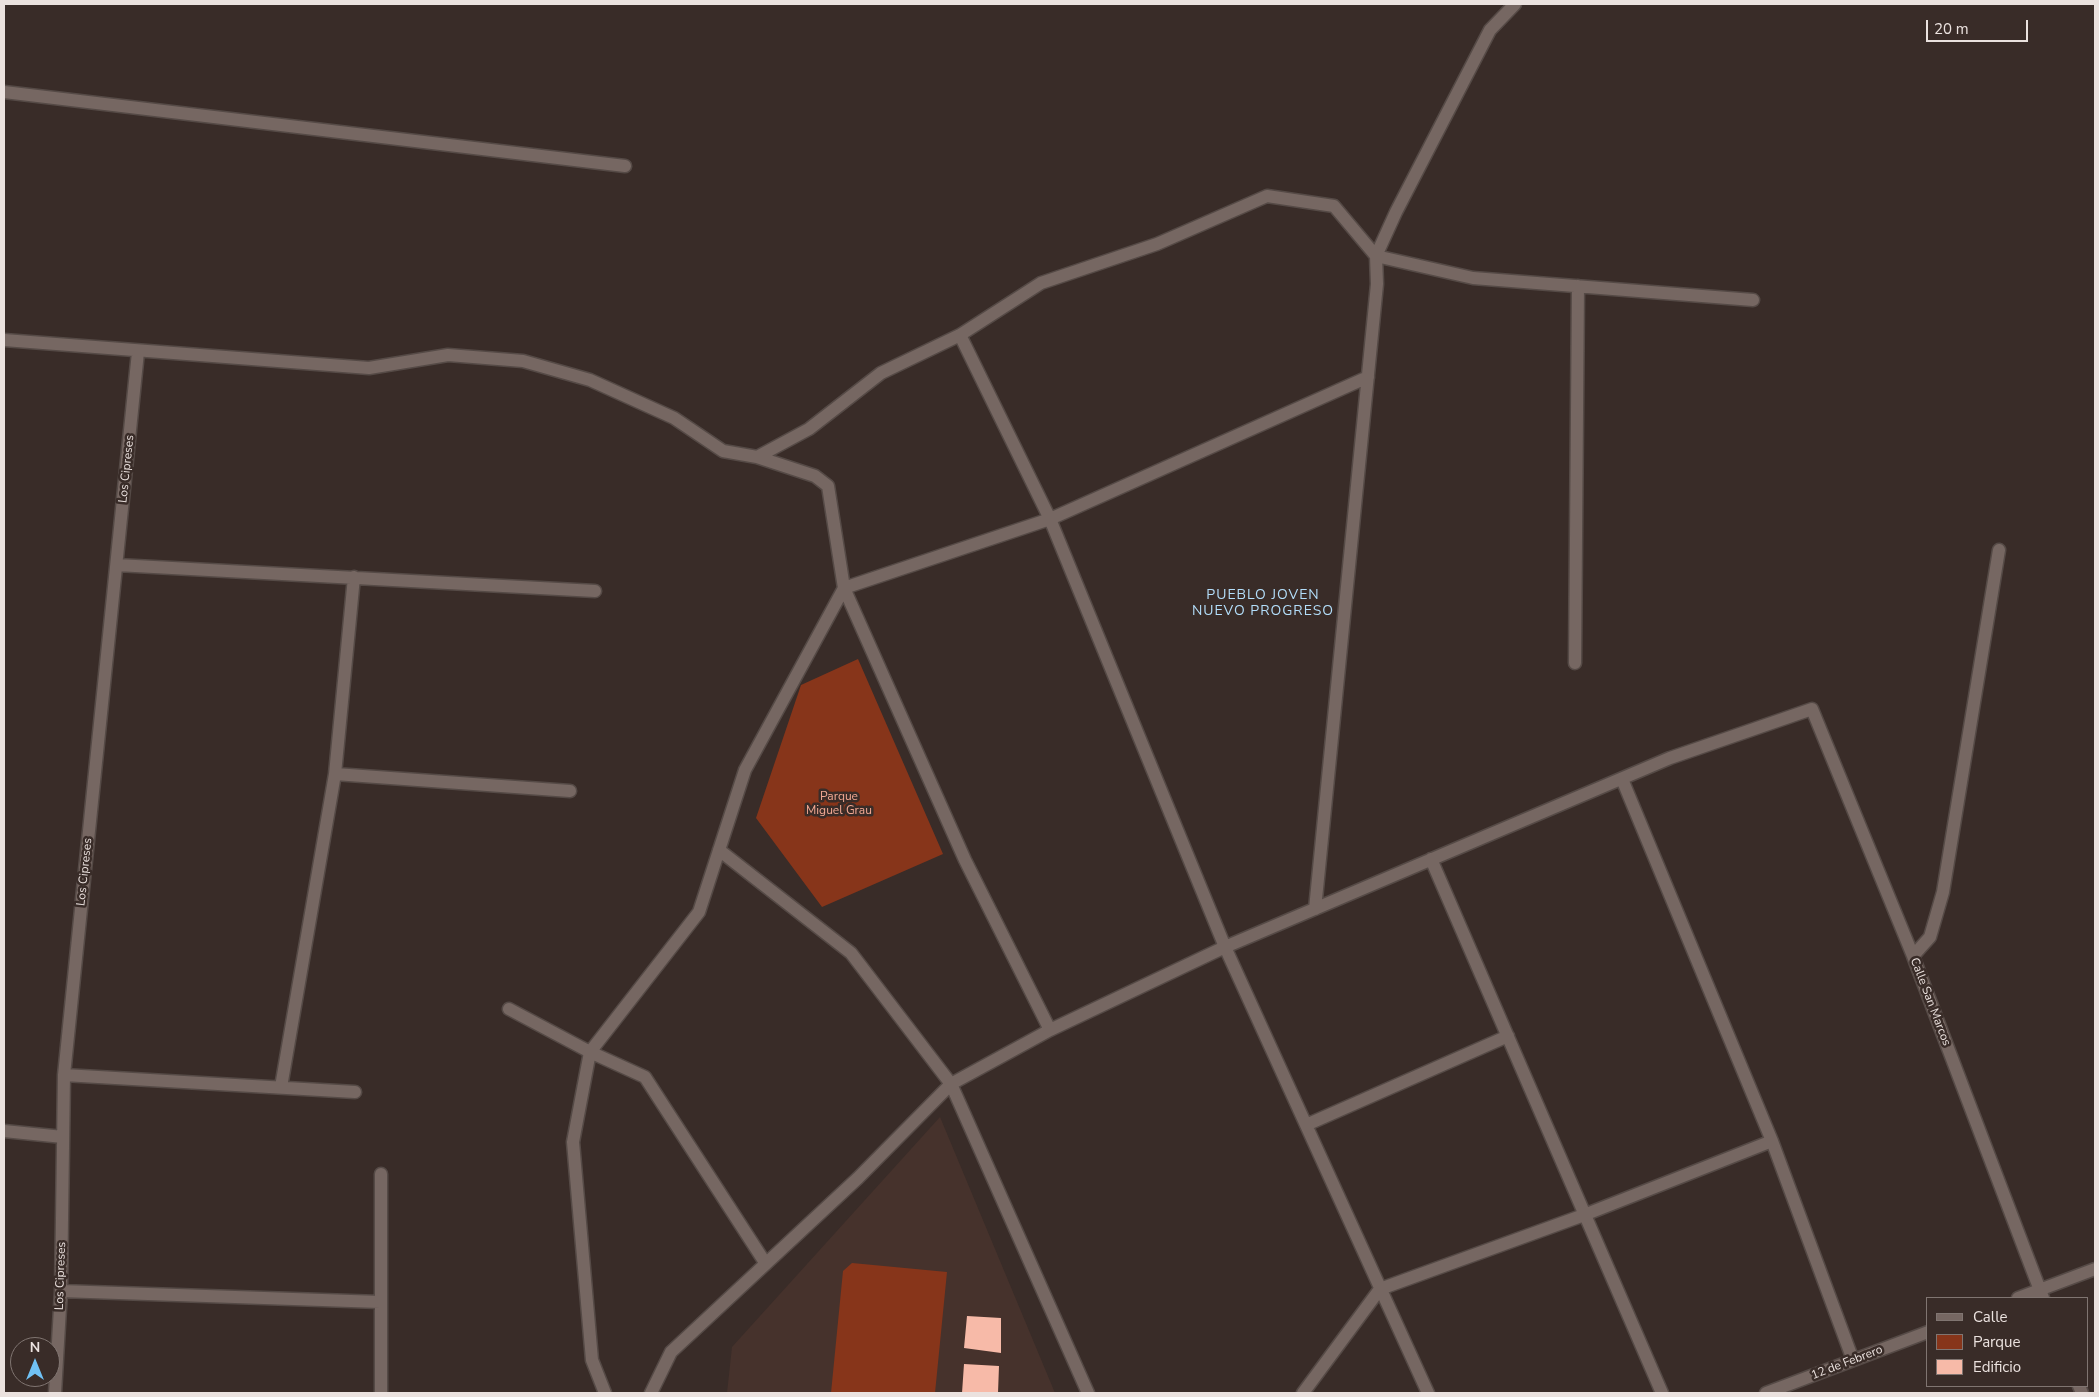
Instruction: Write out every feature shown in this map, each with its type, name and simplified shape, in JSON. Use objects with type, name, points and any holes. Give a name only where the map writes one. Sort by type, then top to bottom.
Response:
[{"type":"street","points":[[1315,909],[1377,284],[1376,256],[1396,212],[1490,30],[1515,4]]},
{"type":"street","points":[[4,92],[625,166]]},
{"type":"street","points":[[757,457],[809,429],[881,373],[960,335],[1041,283],[1156,244],[1268,196],[1334,206],[1376,256],[1473,278],[1753,300]]},
{"type":"street","points":[[1575,663],[1578,286]]},
{"type":"street","points":[[960,335],[1050,519],[1225,947],[1428,1393]]},
{"type":"street","points":[[4,340],[138,352],[369,368],[448,355],[523,361],[590,380],[674,418],[723,452],[757,457],[815,476],[828,486],[844,588],[965,860],[1050,1030]]},
{"type":"street","name":"Los Cipreses","points":[[55,1393],[61,1291],[64,1075],[138,352]]},
{"type":"street","points":[[605,1393],[592,1360],[574,1142],[590,1052],[699,912],[745,770],[844,588],[1050,519],[1368,378]]},
{"type":"street","points":[[1913,956],[1930,937],[1943,892],[1999,550]]},
{"type":"street","points":[[117,565],[594,591]]},
{"type":"street","points":[[280,1087],[335,774],[354,577]]},
{"type":"street","name":"Calle San Marcos","points":[[1622,779],[1670,758],[1812,709],[1913,956],[2041,1294]]},
{"type":"street","points":[[335,774],[570,791]]},
{"type":"street","points":[[651,1393],[671,1352],[858,1178],[951,1084],[1050,1030],[1225,947],[1622,779],[1772,1141],[1853,1360]]},
{"type":"street","points":[[718,850],[851,953],[951,1084],[1088,1393]]},
{"type":"street","points":[[1431,860],[1662,1393]]},
{"type":"street","points":[[509,1008],[590,1052],[645,1077],[766,1264]]},
{"type":"street","points":[[1306,1125],[1508,1036]]},
{"type":"street","points":[[64,1075],[355,1092]]},
{"type":"street","points":[[4,1131],[63,1137]]},
{"type":"street","points":[[1303,1393],[1380,1288],[1584,1214],[1772,1141]]},
{"type":"street","points":[[381,1174],[381,1393]]},
{"type":"street","points":[[2024,1297],[2041,1294],[2095,1269]]},
{"type":"street","points":[[61,1291],[380,1302]]},
{"type":"street","name":"12 de Febrero","points":[[1766,1393],[1926,1333]]},
{"type":"shaded area","points":[[940,1117],[1055,1393],[727,1393],[732,1347]]},
{"type":"green space","name":"Parque Miguel Grau","points":[[858,659],[943,854],[822,907],[756,818],[801,685]]},
{"type":"green space","points":[[852,1263],[947,1272],[935,1393],[831,1393],[843,1271]]},
{"type":"building","points":[[967,1316],[1001,1318],[1001,1353],[964,1348]]},
{"type":"building","points":[[964,1364],[999,1366],[998,1393],[962,1393]]},
{"type":"district","name":"PUEBLO JOVEN NUEVO PROGRESO","points":[[1263,604]]}]
